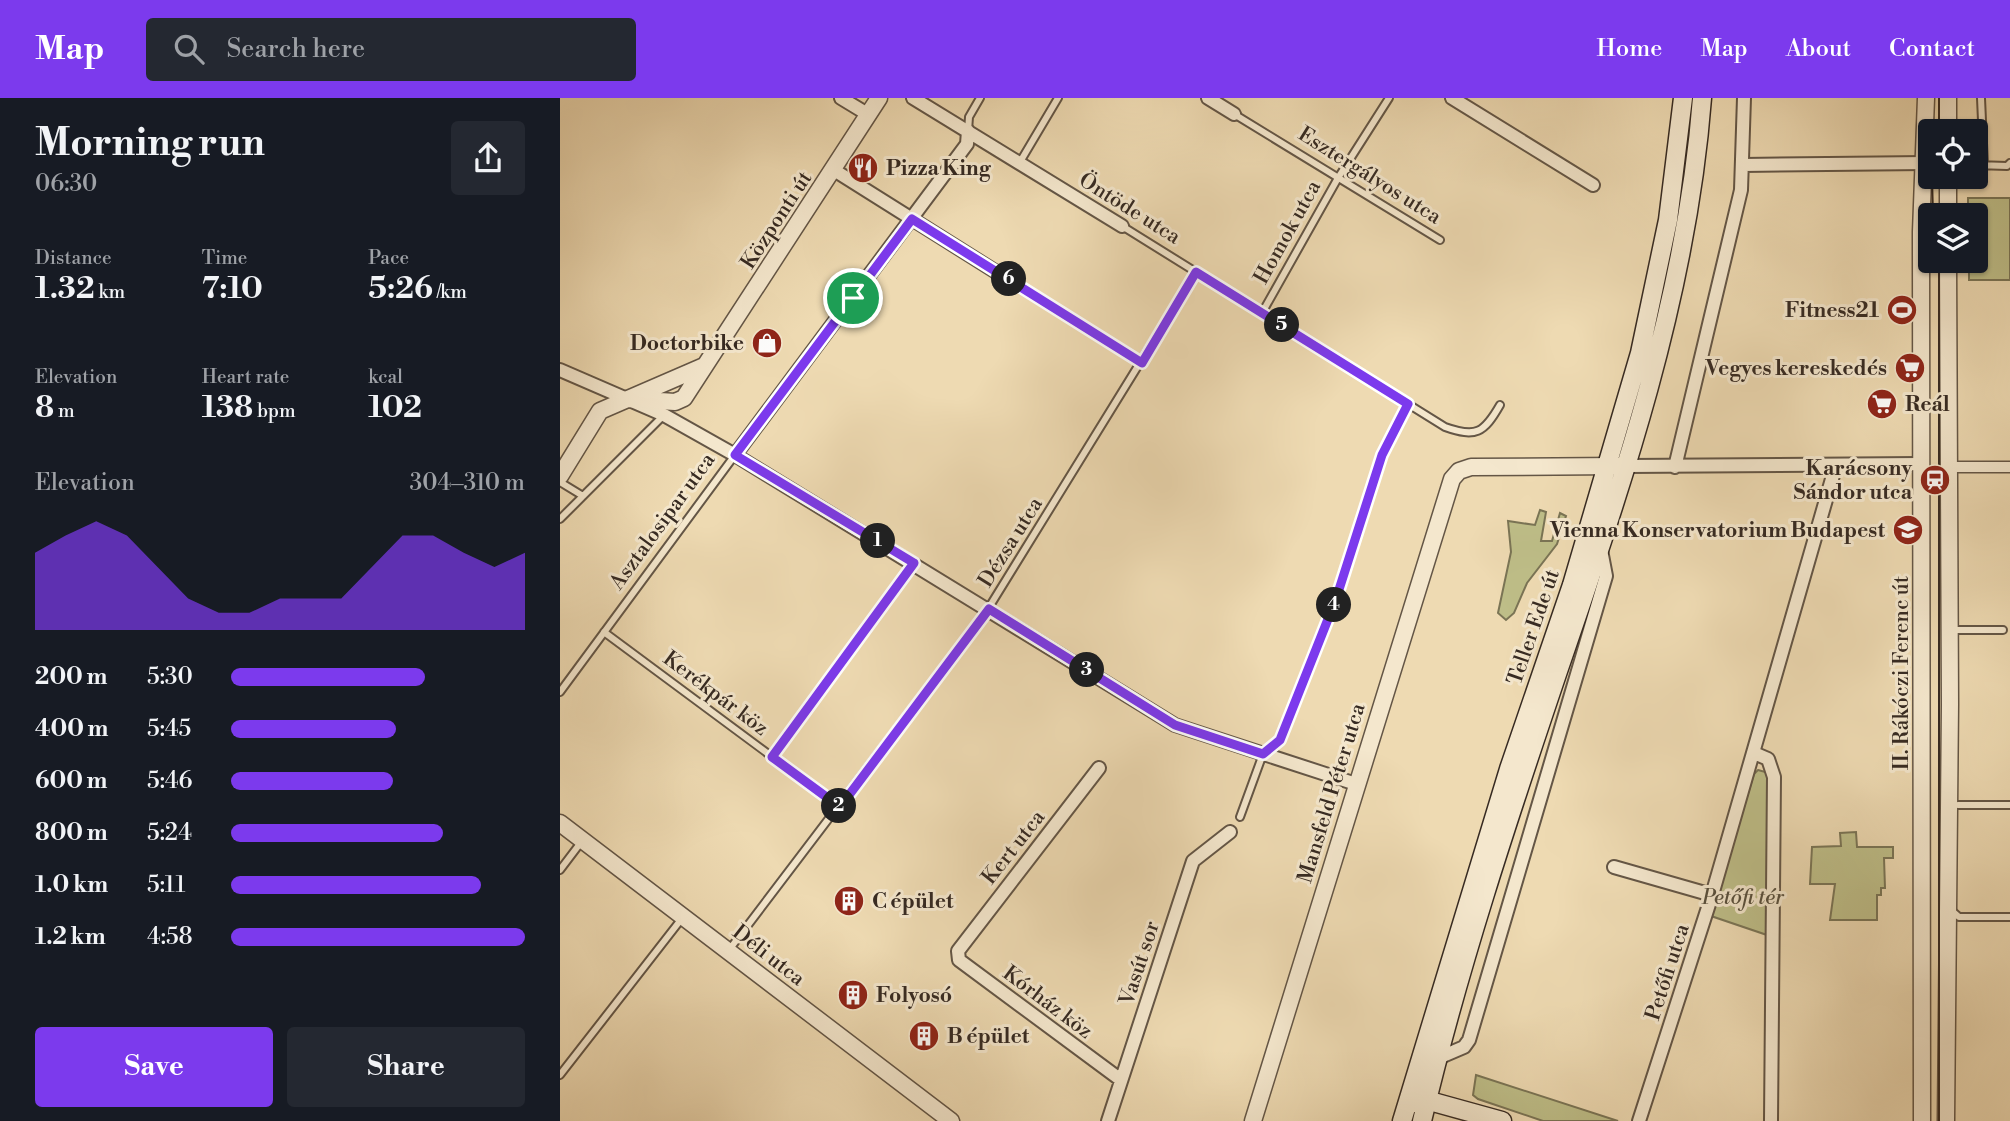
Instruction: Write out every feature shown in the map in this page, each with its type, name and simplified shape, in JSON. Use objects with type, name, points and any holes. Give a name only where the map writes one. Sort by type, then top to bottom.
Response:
[{"type":"main road","name":"Teller Ede út","points":[[1404,1115],[1508,769],[1572,585],[1640,353],[1666,233],[1683,98]]},
{"type":"main road","name":"Teller Ede út","points":[[1422,1121],[1436,1059],[1523,774],[1628,466],[1686,227],[1702,98]]},
{"type":"main road","points":[[1404,1115],[1426,1100],[1502,1121]]},
{"type":"street","points":[[841,98],[869,115]]},
{"type":"street","name":"Központi út","points":[[560,476],[600,411],[629,399],[675,402],[684,398],[879,98]]},
{"type":"street","name":"Öntöde utca","points":[[913,98],[1122,226]]},
{"type":"street","name":"Esztergályos utca","points":[[1208,98],[1234,114]]},
{"type":"street","points":[[1452,98],[1594,185]]},
{"type":"street","points":[[1675,467],[1741,190],[1745,98]]},
{"type":"street","name":"II. Rákóczi Ferenc út","points":[[1926,98],[1926,119]]},
{"type":"street","points":[[1948,98],[1948,119]]},
{"type":"street","name":"Asztalosipar utca","points":[[735,455],[967,144],[968,131]]},
{"type":"street","points":[[1743,165],[1918,163]]},
{"type":"street","points":[[834,170],[1001,275]]},
{"type":"street","name":"II. Rákóczi Ferenc út","points":[[1922,1121],[1924,704],[1921,232],[1924,189]]},
{"type":"street","points":[[1946,1121],[1950,630],[1948,273]]},
{"type":"street","points":[[560,370],[664,415],[735,455],[1175,725],[1356,784]]},
{"type":"street","points":[[1608,467],[1921,464]]},
{"type":"street","name":"Petőfi utca","points":[[1639,1121],[1712,895],[1836,465]]},
{"type":"street","name":"Mansfeld Péter utca","points":[[1253,1121],[1451,479],[1459,471],[1471,467],[1608,467]]},
{"type":"street","points":[[1955,467],[2010,467]]},
{"type":"street","name":"Teller Ede út","points":[[1436,1059],[1464,1047],[1469,1040],[1606,576],[1600,548]]},
{"type":"street","points":[[1754,753],[1768,759],[1774,777],[1771,1121]]},
{"type":"street","name":"Kert utca","points":[[958,951],[1099,768]]},
{"type":"street","name":"Déli utca","points":[[560,823],[951,1121]]},
{"type":"street","name":"Vasút sor","points":[[1108,1121],[1193,861],[1230,832]]},
{"type":"street","points":[[1614,867],[1712,895]]},
{"type":"street","name":"Kórház köz","points":[[958,951],[959,960],[1121,1080]]},
{"type":"lane","name":"Asztalosipar utca","points":[[968,131],[969,117],[980,98]]},
{"type":"lane","points":[[1019,163],[1058,98]]},
{"type":"lane","name":"Homok utca","points":[[1262,313],[1338,178],[1388,98]]},
{"type":"lane","points":[[1981,98],[1982,119]]},
{"type":"lane","name":"Esztergályos utca","points":[[1234,114],[1440,240]]},
{"type":"lane","points":[[1988,166],[2010,163]]},
{"type":"lane","name":"Öntöde utca","points":[[1122,226],[1445,427],[1462,433],[1477,432],[1489,426],[1500,405]]},
{"type":"lane","name":"Dézsa utca","points":[[729,950],[989,609],[1196,272]]},
{"type":"lane","points":[[1001,275],[1142,363]]},
{"type":"lane","points":[[1240,817],[1263,754],[1280,740],[1336,599],[1382,455],[1408,404]]},
{"type":"lane","points":[[560,519],[664,415]]},
{"type":"lane","name":"Asztalosipar utca","points":[[560,692],[735,455]]},
{"type":"lane","points":[[560,482],[583,496]]},
{"type":"lane","points":[[772,757],[914,563]]},
{"type":"lane","points":[[1950,630],[2003,630]]},
{"type":"lane","name":"Kerékpár köz","points":[[604,632],[840,807]]},
{"type":"lane","points":[[1958,805],[2010,805]]},
{"type":"lane","points":[[560,870],[583,840]]},
{"type":"lane","points":[[1946,899],[1951,910],[1959,917],[2010,918]]},
{"type":"lane","points":[[560,1075],[684,915]]},
{"type":"lane","points":[[1947,941],[1953,927],[1968,917]]},
{"type":"green space","points":[[1968,198],[2010,198],[2010,280],[1969,280],[1969,273],[1988,273],[1988,203],[1968,203]]},
{"type":"green space","points":[[1540,510],[1546,512],[1541,541],[1552,541],[1560,513],[1566,516],[1557,544],[1527,583],[1514,613],[1506,620],[1498,613],[1511,552],[1508,521],[1535,525]]},
{"type":"green space","name":"Petőfi tér","points":[[1758,770],[1769,773],[1770,936],[1711,916],[1754,774]]},
{"type":"green space","points":[[1856,832],[1857,847],[1893,847],[1893,858],[1884,858],[1885,888],[1881,888],[1881,895],[1877,895],[1877,920],[1830,920],[1835,884],[1810,884],[1812,847],[1841,846],[1840,833]]},
{"type":"green space","points":[[1476,1075],[1618,1121],[1543,1121],[1478,1099],[1473,1095]]},
{"type":"tram line","points":[[1939,98],[1939,119]]},
{"type":"tram line","points":[[1932,189],[1933,203]]},
{"type":"tram line","points":[[1939,273],[1939,1121]]},
{"type":"place","name":"Pizza King","points":[[863,168]]},
{"type":"place","name":"Fitness21","points":[[1902,310]]},
{"type":"place","name":"Doctorbike","points":[[767,343]]},
{"type":"place","name":"Vegyes kereskedés","points":[[1910,368]]},
{"type":"place","name":"Reál","points":[[1882,404]]},
{"type":"place","name":"Karácsony Sándor utca","points":[[1935,480]]},
{"type":"place","name":"Vienna Konservatorium Budapest","points":[[1908,530]]},
{"type":"place","name":"C épület","points":[[849,901]]},
{"type":"place","name":"Folyosó","points":[[853,995]]},
{"type":"place","name":"B épület","points":[[924,1036]]},
{"type":"route","points":[[912,219],[1142,363],[1196,272],[1408,404],[1382,455],[1336,599],[1280,740],[1263,754],[1175,725],[989,609],[840,807],[772,757],[914,563],[735,455],[853,298],[912,219]]}]
